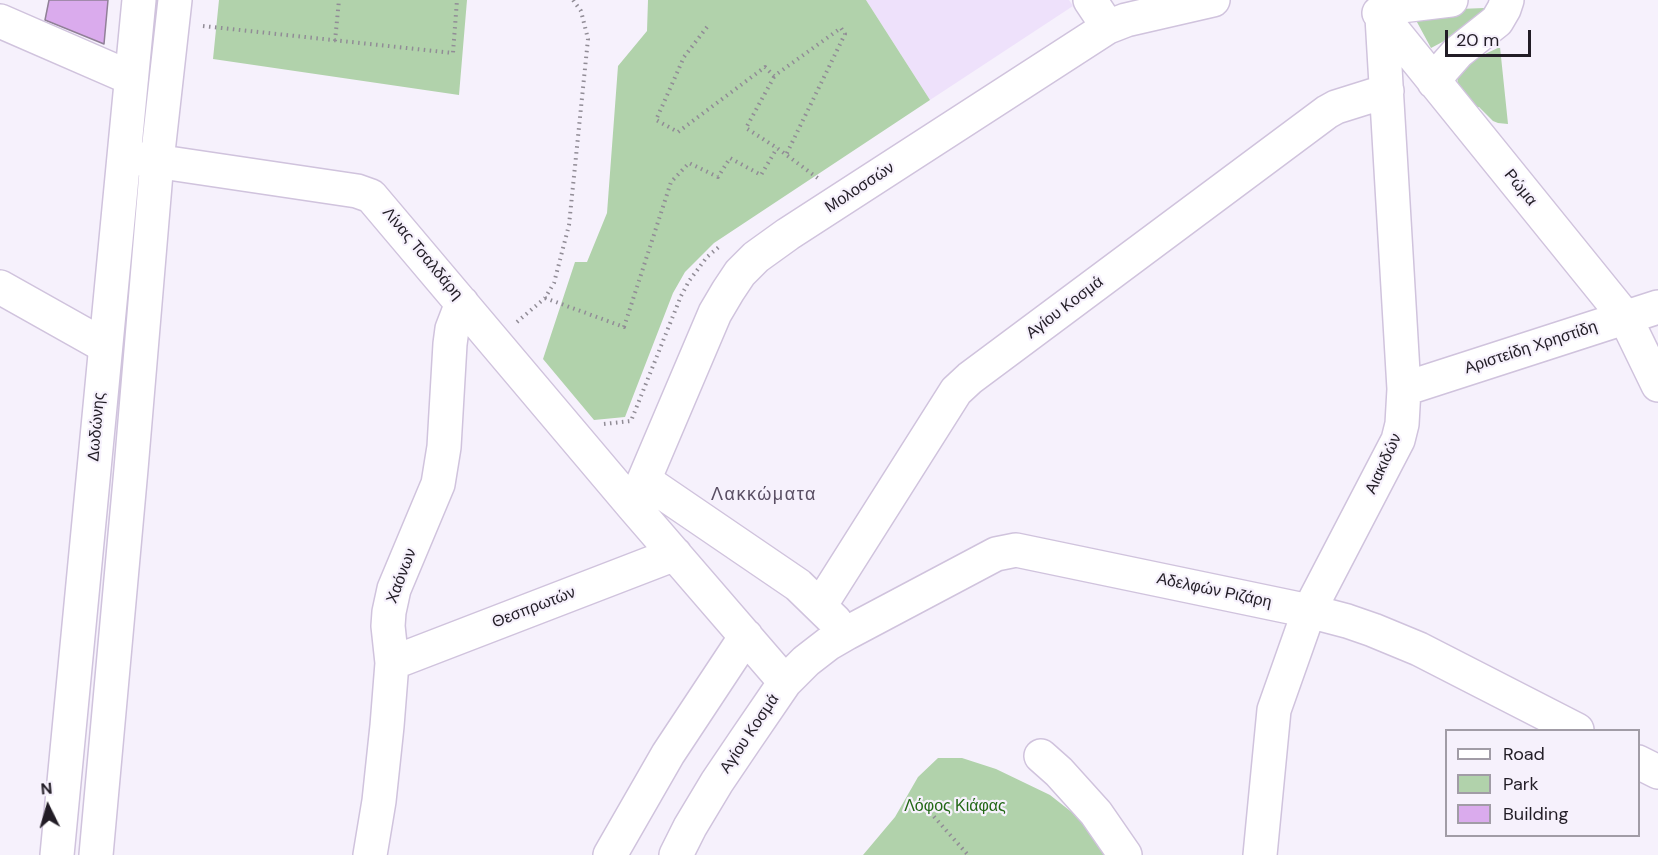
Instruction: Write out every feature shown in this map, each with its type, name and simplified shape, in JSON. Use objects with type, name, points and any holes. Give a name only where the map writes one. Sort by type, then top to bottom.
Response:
[{"type":"street","name":"Δωδώνης","points":[[57,855],[139,0]]},
{"type":"street","points":[[1090,0],[1108,27]]},
{"type":"street","name":"Μολοσσών","points":[[639,493],[715,314],[740,273],[756,257],[1108,27],[1126,20],[1213,0]]},
{"type":"street","points":[[1375,9],[1391,10],[1401,6],[1451,0]]},
{"type":"street","points":[[1434,82],[1458,52],[1497,21],[1507,0]]},
{"type":"street","name":"Ρώμα","points":[[1375,9],[1625,317],[1658,385]]},
{"type":"street","name":"Αιακιδών","points":[[1260,855],[1274,710],[1310,611],[1398,440],[1402,424],[1404,390],[1387,91],[1375,9]]},
{"type":"street","points":[[96,855],[157,161],[173,11]]},
{"type":"street","points":[[0,21],[131,78]]},
{"type":"street","name":"Αγίου Κοσμά","points":[[820,606],[956,391],[988,364],[1327,112],[1387,91]]},
{"type":"street","name":"Λίνας Τσαλδάρη","points":[[123,157],[366,193],[377,201],[462,303],[639,493]]},
{"type":"street","points":[[0,287],[105,346]]},
{"type":"street","name":"Χαόνων","points":[[370,855],[380,789],[392,663],[388,612],[394,589],[438,484],[444,447],[450,344],[452,329],[462,303]]},
{"type":"street","name":"Αριστείδη Χρηστίδη","points":[[1404,390],[1658,306]]},
{"type":"street","points":[[639,493],[675,554],[784,682]]},
{"type":"street","points":[[639,493],[798,585],[847,633]]},
{"type":"street","name":"Αδελφών Ριζάρη","points":[[847,633],[996,554],[1016,550],[1310,611],[1347,621],[1419,650],[1575,729]]},
{"type":"street","name":"Θεσπρωτών","points":[[392,663],[675,554]]},
{"type":"street","name":"Αγίου Κοσμά","points":[[676,855],[717,782],[784,682],[806,661],[847,633]]},
{"type":"street","points":[[610,855],[668,754],[746,636]]},
{"type":"street","points":[[1041,756],[1059,772],[1096,813],[1125,855]]},
{"type":"street","points":[[1640,763],[1658,772]]},
{"type":"path","points":[[335,41],[339,0]]},
{"type":"path","points":[[173,11],[335,41],[453,53],[457,0]]},
{"type":"path","points":[[510,328],[545,298],[554,283],[568,225],[588,39],[581,10],[573,0]]},
{"type":"path","points":[[707,27],[684,57],[656,120],[678,132],[765,67],[774,76]]},
{"type":"path","points":[[786,155],[845,34],[841,28],[774,76],[746,128],[820,180],[810,186]]},
{"type":"path","points":[[545,298],[624,327],[671,182],[689,163],[718,177],[730,158],[761,175],[777,148]]},
{"type":"path","points":[[598,424],[631,421],[681,296],[696,270],[707,257],[726,242]]},
{"type":"path","points":[[922,803],[968,855]]},
{"type":"shaded area","points":[[866,0],[1069,0],[1073,6],[930,100]]},
{"type":"green space","points":[[219,0],[467,0],[459,95],[213,59]]},
{"type":"green space","points":[[648,0],[866,0],[930,100],[714,243],[685,272],[673,293],[625,417],[594,420],[543,359],[575,262],[587,262],[607,213],[618,66],[647,31]]},
{"type":"green space","points":[[1484,8],[1484,20],[1431,48],[1411,11]]},
{"type":"green space","points":[[1500,47],[1508,124],[1493,121],[1479,107],[1475,107],[1458,87],[1457,74],[1470,61]]},
{"type":"green space","name":"Λόφος Κιάφας","points":[[938,758],[962,758],[996,769],[1050,795],[1083,821],[1111,855],[863,855],[895,817],[918,777]]},
{"type":"building","points":[[49,0],[108,0],[104,44],[45,20]]},
{"type":"district","name":"Λακκώματα","points":[[764,495]]}]
